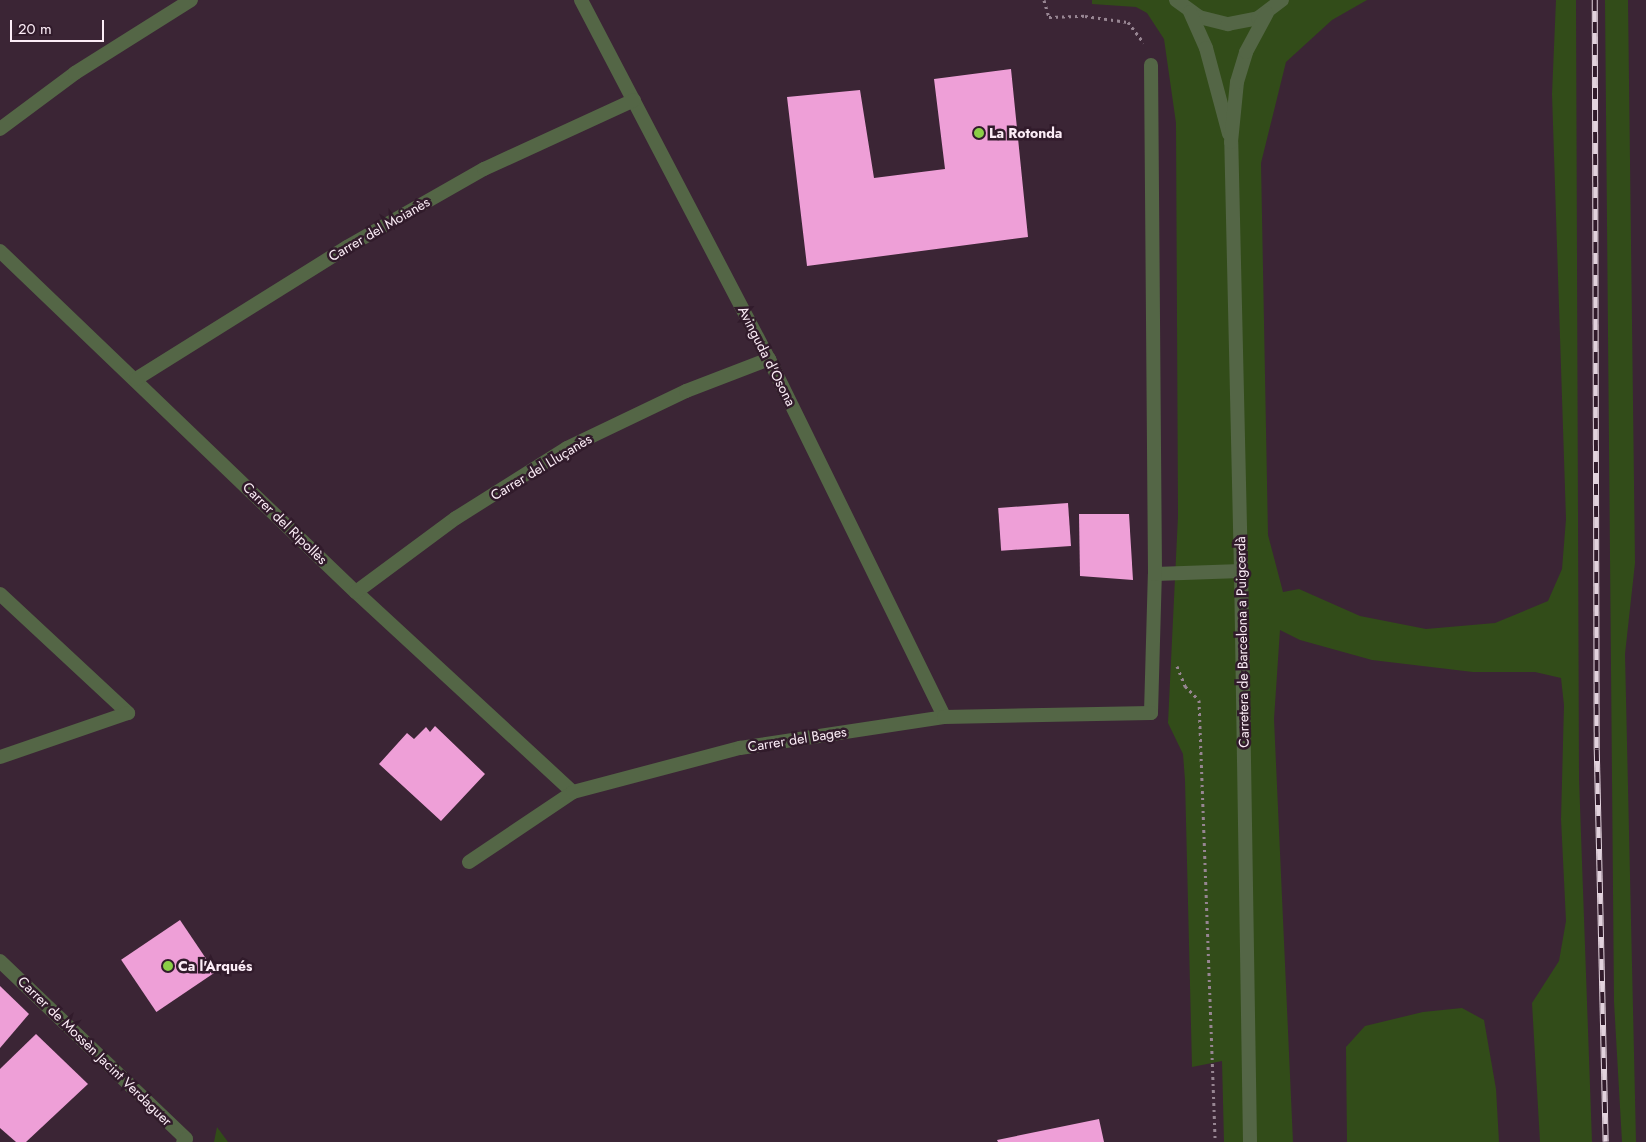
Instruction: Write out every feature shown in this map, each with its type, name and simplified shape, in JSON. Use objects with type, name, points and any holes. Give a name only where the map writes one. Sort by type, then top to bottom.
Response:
[{"type":"street","points":[[0,129],[76,73],[190,0]]},
{"type":"street","name":"Avinguda d'Osona","points":[[581,0],[769,359],[944,717]]},
{"type":"street","points":[[1176,0],[1190,12],[1208,21],[1228,24],[1248,21],[1267,13],[1282,0]]},
{"type":"street","name":"Carretera de Barcelona a Puigcerdà","points":[[1190,12],[1206,48],[1231,142]]},
{"type":"street","name":"Carretera de Barcelona a Puigcerdà","points":[[1250,1142],[1241,571],[1231,142],[1238,82],[1244,60],[1267,13]]},
{"type":"street","points":[[1151,65],[1155,574],[1241,571]]},
{"type":"street","name":"Carrer del Moianès","points":[[136,378],[347,247],[484,169],[634,100]]},
{"type":"street","name":"Carrer del Ripollès","points":[[0,252],[136,378],[356,592],[573,792]]},
{"type":"street","name":"Carrer del Lluçanès","points":[[356,592],[456,518],[568,448],[686,391],[769,359]]},
{"type":"street","name":"Carrer del Bages","points":[[469,862],[573,792],[740,748],[944,717],[1151,713],[1155,574]]},
{"type":"street","points":[[0,594],[128,713],[0,757]]},
{"type":"street","name":"Carrer de Mossèn Jacint Verdaguer","points":[[0,960],[186,1139],[183,1142]]},
{"type":"path","points":[[1044,0],[1049,17],[1085,16],[1128,22],[1144,42],[1151,65]]},
{"type":"path","points":[[1177,656],[1177,666],[1185,686],[1199,700],[1215,1142]]},
{"type":"green space","points":[[1092,0],[1367,0],[1332,20],[1286,62],[1261,163],[1268,535],[1283,592],[1299,589],[1360,616],[1426,629],[1495,623],[1548,601],[1562,569],[1566,519],[1552,94],[1556,0],[1576,0],[1579,778],[1592,1142],[1540,1142],[1532,1003],[1559,961],[1566,921],[1561,819],[1564,705],[1561,678],[1535,672],[1473,672],[1372,660],[1300,640],[1280,630],[1274,719],[1293,1142],[1224,1142],[1222,1061],[1192,1067],[1185,780],[1183,754],[1168,723],[1178,516],[1176,123],[1164,39],[1147,13],[1136,7],[1092,4]]},
{"type":"green space","points":[[1605,0],[1628,0],[1635,563],[1625,654],[1636,1142],[1622,1142],[1614,1002]]},
{"type":"green space","points":[[1462,1008],[1484,1020],[1496,1089],[1499,1142],[1347,1142],[1346,1047],[1365,1026],[1423,1012]]},
{"type":"green space","points":[[217,1127],[228,1142],[214,1142]]},
{"type":"building","name":"La Rotonda","points":[[1011,69],[1028,237],[807,266],[787,97],[860,90],[874,178],[945,169],[934,79]]},
{"type":"building","points":[[1068,503],[1071,546],[1001,551],[998,508]]},
{"type":"building","points":[[1079,514],[1129,514],[1133,580],[1080,576]]},
{"type":"building","points":[[435,726],[485,774],[441,821],[379,764],[407,733],[414,739],[426,727],[430,732]]},
{"type":"building","name":"Ca l'Arqués","points":[[180,920],[215,972],[156,1012],[121,960]]},
{"type":"building","points":[[0,986],[29,1014],[0,1048]]},
{"type":"building","points":[[36,1034],[88,1084],[26,1142],[16,1142],[0,1128],[0,1069]]},
{"type":"building","points":[[1099,1119],[1104,1142],[998,1142],[997,1140]]},
{"type":"railway","points":[[1595,0],[1597,750],[1606,1142]]},
{"type":"place","name":"La Rotonda","points":[[979,133]]},
{"type":"place","name":"Ca l'Arqués","points":[[168,966]]}]
